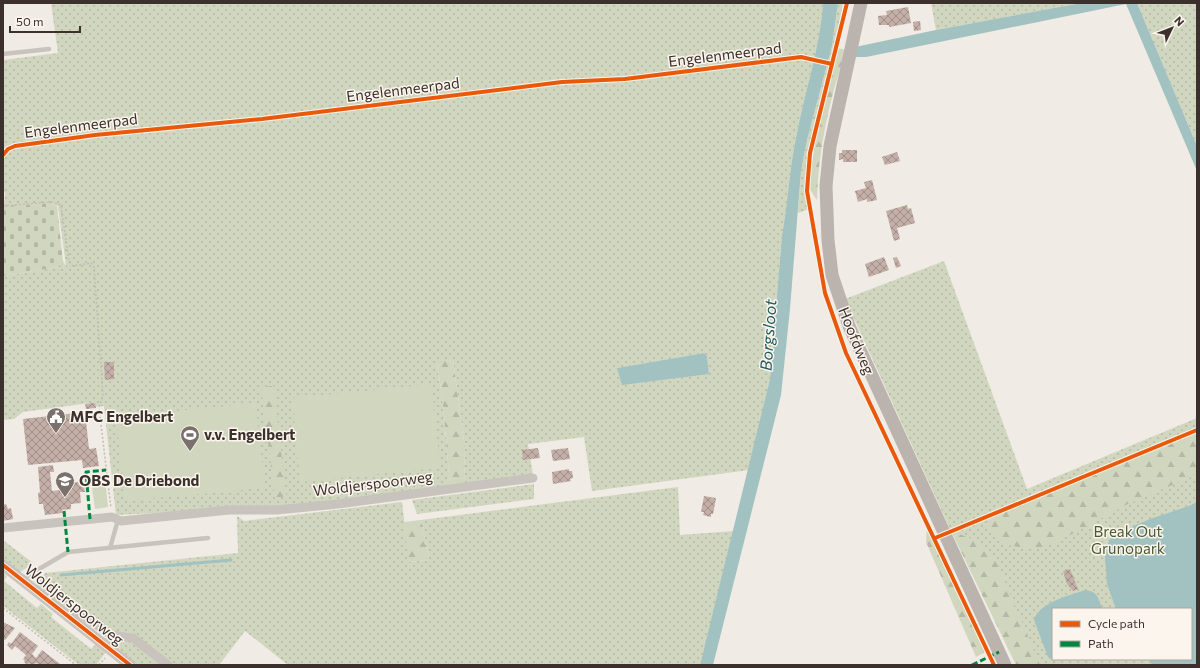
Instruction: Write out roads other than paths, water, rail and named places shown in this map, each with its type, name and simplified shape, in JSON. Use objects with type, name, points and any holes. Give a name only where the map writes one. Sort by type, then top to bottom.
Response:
[{"type":"main road","name":"Hoofdweg","points":[[861,3],[830,146],[826,186],[828,240],[832,275],[849,326],[1005,665]]},
{"type":"street","name":"Woldjerspoorweg","points":[[3,528],[115,518],[121,521],[229,510],[277,510],[338,504],[533,478]]},
{"type":"street","name":"Woldjerspoorweg","points":[[3,565],[130,665]]},
{"type":"street","name":"Woldjerspoorweg","points":[[71,618],[81,614],[111,635],[134,638],[168,665]]},
{"type":"lane","points":[[3,54],[49,49]]},
{"type":"lane","points":[[110,548],[115,518]]},
{"type":"lane","points":[[22,579],[68,552],[208,538]]},
{"type":"water","points":[[823,3],[838,3],[832,46],[807,140],[801,171],[790,309],[781,395],[713,665],[700,665],[770,379],[782,235],[792,163],[799,121],[819,37]]},
{"type":"water","points":[[1081,3],[1137,3],[1197,146],[1197,171],[1126,4],[866,57],[854,57],[855,47],[936,30]]},
{"type":"water","points":[[704,353],[707,356],[709,374],[622,385],[617,368]]},
{"type":"water","points":[[1197,502],[1197,665],[1152,665],[1150,660],[1192,660],[1192,608],[1116,608],[1107,584],[1105,557],[1109,540],[1122,531],[1150,519]]},
{"type":"water","points":[[1085,590],[1089,591],[1097,596],[1102,608],[1052,608],[1052,659],[1048,657],[1034,620],[1037,614],[1048,604],[1063,597]]},
{"type":"waterway","points":[[61,575],[231,560]]},
{"type":"place","name":"MFC Engelbert","points":[[56,434]]},
{"type":"place","name":"v.v. Engelbert","points":[[190,452]]},
{"type":"place","name":"OBS De Driebond","points":[[65,498]]},
{"type":"water label","name":"Borgsloot","points":[[768,335]]},
{"type":"park label","name":"Break Out Grunopark","points":[[1128,540]]}]
